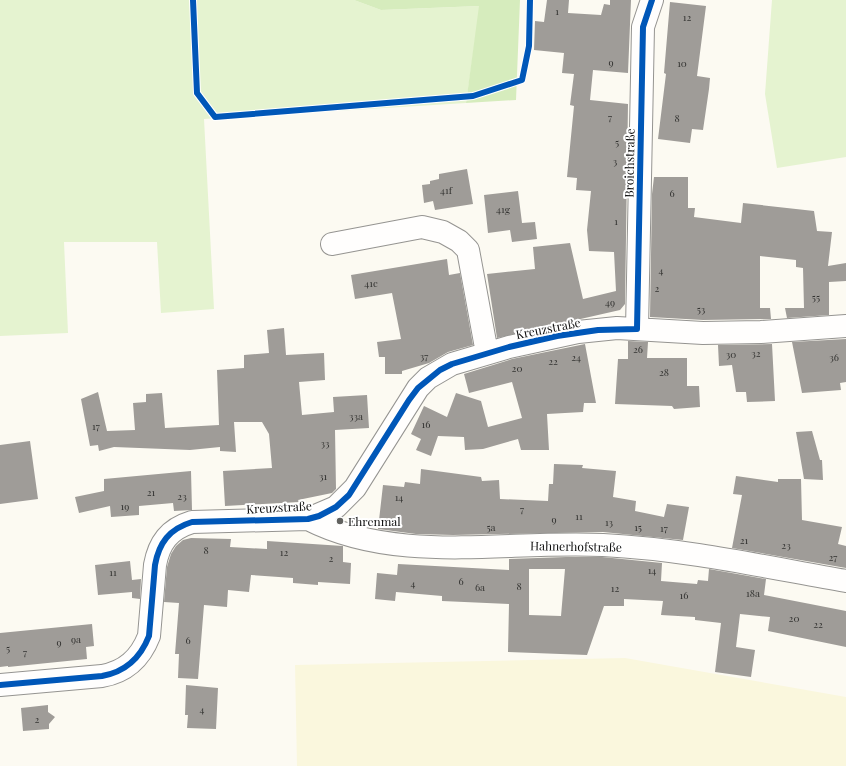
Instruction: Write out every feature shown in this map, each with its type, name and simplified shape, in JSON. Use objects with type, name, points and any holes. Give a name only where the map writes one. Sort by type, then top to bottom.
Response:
[{"type":"street","name":"Broichstraße","points":[[637,328],[643,27],[652,0]]},
{"type":"street","points":[[332,244],[422,227],[443,232],[458,241],[468,250],[487,354]]},
{"type":"street","name":"Kreuzstraße","points":[[0,685],[102,676],[118,672],[131,664],[145,646],[148,636],[157,555],[166,536],[179,527],[199,521],[308,519],[336,507],[349,495],[409,400],[428,378],[452,364],[558,336],[598,330],[637,328],[731,333],[846,326]]},
{"type":"street","name":"Hahnerhofstraße","points":[[308,519],[347,535],[408,545],[440,547],[580,545],[646,548],[846,581]]},
{"type":"shaded area","points":[[625,658],[846,697],[846,766],[297,766],[295,665]]},
{"type":"green space","points":[[0,0],[354,0],[381,10],[480,6],[466,103],[204,119],[214,309],[161,313],[157,242],[64,242],[68,333],[0,336]]},
{"type":"green space","points":[[354,0],[520,0],[516,100],[466,103],[479,6],[381,10]]},
{"type":"green space","points":[[772,0],[846,0],[846,157],[777,168],[765,94]]},
{"type":"building","points":[[547,0],[569,0],[568,13],[601,15],[604,4],[610,5],[610,0],[631,0],[628,73],[593,70],[590,100],[628,104],[625,304],[620,310],[497,338],[487,274],[535,269],[533,247],[570,243],[583,299],[616,291],[614,252],[589,251],[587,230],[591,191],[576,190],[577,178],[567,177],[574,106],[570,105],[574,74],[562,73],[564,53],[534,50],[535,21],[544,22]]},
{"type":"building","points":[[670,2],[706,6],[697,76],[710,78],[709,89],[703,130],[692,129],[690,143],[658,139],[666,74],[664,73]]},
{"type":"building","points":[[467,169],[473,204],[435,210],[433,201],[424,203],[422,185],[430,184],[430,181],[439,179],[439,174]]},
{"type":"building","points":[[654,177],[688,177],[688,208],[695,208],[694,217],[741,223],[743,203],[814,211],[817,231],[832,232],[828,266],[846,263],[846,281],[829,282],[829,315],[787,318],[785,308],[804,308],[803,268],[796,267],[796,260],[760,256],[760,308],[770,308],[771,319],[703,320],[650,317],[652,194]]},
{"type":"building","points":[[518,191],[522,223],[535,222],[537,239],[512,242],[510,230],[488,233],[484,195]]},
{"type":"building","points":[[447,259],[449,275],[460,273],[473,345],[448,352],[429,363],[402,371],[402,374],[385,374],[385,357],[379,357],[377,342],[401,339],[392,293],[355,299],[351,275]]},
{"type":"building","points":[[284,328],[286,355],[324,353],[325,380],[299,382],[302,415],[334,412],[333,397],[367,395],[369,428],[335,430],[336,489],[332,493],[298,500],[299,502],[225,506],[223,471],[272,468],[269,434],[262,422],[234,422],[236,452],[220,451],[220,447],[190,450],[114,447],[99,451],[98,445],[90,446],[81,399],[98,392],[107,431],[135,430],[133,403],[146,402],[146,394],[162,393],[165,428],[219,425],[217,370],[244,368],[244,355],[269,353],[267,330]]},
{"type":"building","points":[[846,339],[846,382],[840,383],[841,390],[802,393],[792,342]]},
{"type":"building","points":[[628,341],[648,342],[647,358],[687,358],[687,386],[699,386],[700,407],[674,409],[672,406],[615,404],[618,359],[628,359]]},
{"type":"building","points":[[585,344],[596,403],[584,403],[583,412],[547,414],[549,450],[521,450],[518,439],[483,449],[465,450],[464,437],[438,436],[431,456],[416,450],[421,439],[411,434],[424,406],[447,417],[456,393],[481,401],[488,427],[522,418],[512,382],[469,393],[464,374],[512,359]]},
{"type":"building","points":[[772,344],[775,401],[747,402],[746,392],[736,392],[732,365],[719,366],[718,345]]},
{"type":"building","points":[[812,431],[820,460],[822,460],[823,480],[804,479],[796,432]]},
{"type":"building","points":[[30,441],[38,499],[0,504],[0,445]]},
{"type":"building","points":[[554,464],[583,465],[582,468],[616,471],[613,497],[636,501],[635,511],[664,517],[667,504],[689,507],[683,540],[603,532],[453,535],[416,534],[378,529],[383,485],[404,487],[405,482],[420,484],[421,469],[481,477],[482,481],[499,480],[500,499],[548,501],[549,484],[553,484]]},
{"type":"building","points":[[191,471],[192,510],[174,511],[173,503],[139,506],[139,515],[111,517],[110,506],[79,513],[75,497],[104,491],[104,479]]},
{"type":"building","points":[[736,476],[778,482],[778,479],[801,479],[802,520],[842,527],[838,544],[846,546],[846,568],[732,548],[742,495],[733,494]]},
{"type":"building","points":[[191,538],[231,539],[230,547],[267,549],[267,541],[343,546],[343,562],[351,563],[350,584],[318,582],[318,585],[293,583],[293,578],[251,575],[249,592],[228,590],[227,607],[204,605],[198,679],[178,678],[179,654],[175,654],[179,603],[164,602],[167,567],[171,554],[176,546],[183,540]]},
{"type":"building","points":[[602,557],[662,563],[661,581],[697,584],[698,580],[708,581],[709,569],[766,579],[764,595],[846,611],[846,647],[768,631],[770,617],[740,614],[736,647],[755,650],[751,677],[715,672],[721,623],[695,620],[695,617],[661,615],[663,601],[624,599],[624,606],[604,606],[587,655],[508,652],[509,604],[442,601],[442,596],[396,592],[395,601],[375,599],[377,573],[397,575],[398,564],[509,570],[509,559]],"holes":[[[529,569],[565,569],[561,616],[529,615]]]},
{"type":"building","points":[[130,561],[132,580],[141,579],[140,599],[132,598],[132,592],[98,595],[95,565]]},
{"type":"building","points":[[92,624],[94,646],[86,647],[87,659],[0,667],[0,633]]},
{"type":"building","points":[[186,685],[218,688],[216,729],[187,728],[188,715],[185,715]]},
{"type":"building","points":[[48,705],[48,712],[55,717],[49,724],[49,729],[23,731],[21,708]]},
{"type":"cycle path","points":[[193,0],[197,93],[215,117],[473,96],[522,80],[529,46],[530,0]]},
{"type":"cycle path","points":[[0,685],[102,676],[125,668],[136,658],[149,636],[155,565],[159,550],[166,538],[171,533],[192,522],[308,519],[319,516],[336,507],[349,495],[418,388],[440,370],[452,364],[509,347],[557,336],[598,330],[637,329],[643,27],[652,0]]},
{"type":"place","name":"Ehrenmal","points":[[340,521]]}]
